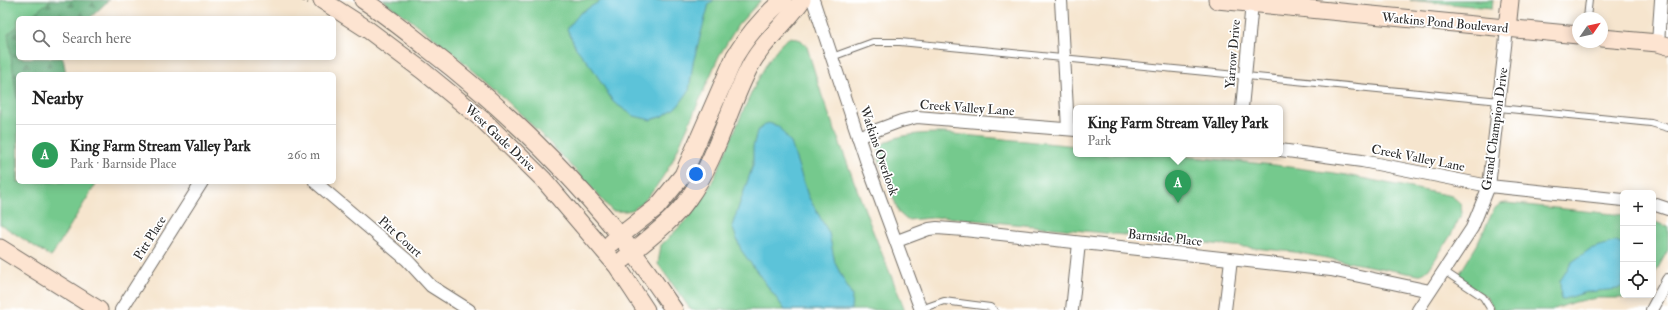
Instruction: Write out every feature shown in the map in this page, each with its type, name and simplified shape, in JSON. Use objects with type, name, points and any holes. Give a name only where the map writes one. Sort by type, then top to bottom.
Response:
[{"type":"street","name":"West Gude Drive","points":[[322,0],[367,29],[423,70],[484,121],[543,179],[617,266],[646,310]]},
{"type":"street","name":"West Gude Drive","points":[[363,0],[463,76],[528,135],[620,236],[674,310]]},
{"type":"street","points":[[602,250],[657,207],[683,175],[724,80],[746,40],[762,19],[783,0]]},
{"type":"street","points":[[617,266],[688,200],[712,157],[749,69],[760,52],[795,11],[802,0]]},
{"type":"street","name":"Watkins Overlook","points":[[813,0],[858,137],[921,310]]},
{"type":"street","points":[[1061,0],[1072,130]]},
{"type":"street","name":"Watkins Pond Boulevard","points":[[1217,0],[1572,35]]},
{"type":"street","name":"Grand Champion Drive","points":[[1418,310],[1472,228],[1489,186],[1510,0]]},
{"type":"street","points":[[1608,39],[1663,44],[1661,0]]},
{"type":"street","name":"Yarrow Drive","points":[[1242,105],[1252,3]]},
{"type":"street","name":"Creek Valley Lane","points":[[858,137],[901,121],[917,117],[1072,130]]},
{"type":"street","name":"Creek Valley Lane","points":[[1283,150],[1362,161],[1489,186],[1620,200]]},
{"type":"street","name":"Pitt Place","points":[[121,310],[201,184]]},
{"type":"street","name":"Pitt Court","points":[[317,184],[407,260],[431,286],[469,310]]},
{"type":"street","points":[[1656,205],[1668,210]]},
{"type":"street","name":"Barnside Place","points":[[897,241],[928,229],[937,228],[1331,270],[1430,291]]},
{"type":"street","points":[[1072,310],[1079,244]]},
{"type":"street","points":[[0,248],[99,310]]},
{"type":"street","points":[[1225,310],[1231,260]]},
{"type":"street","points":[[1652,310],[1668,280]]},
{"type":"lane","points":[[1588,12],[1589,0]]},
{"type":"lane","points":[[832,57],[873,42],[885,41],[1065,57],[1499,104],[1651,123],[1668,128]]},
{"type":"lane","points":[[1444,271],[1483,297],[1491,310]]},
{"type":"lane","points":[[921,310],[944,301],[990,307],[994,310]]},
{"type":"green space","points":[[0,0],[109,0],[92,16],[16,16],[16,60],[63,60],[66,72],[16,72],[16,184],[0,201]]},
{"type":"green space","points":[[0,0],[51,0],[31,16],[16,16],[16,28],[8,34],[16,92],[16,184],[96,184],[51,257],[0,224]]},
{"type":"green space","points":[[382,0],[761,0],[738,25],[719,56],[672,162],[660,181],[645,200],[634,209],[626,211],[612,211],[559,153],[504,98],[445,46]]},
{"type":"green space","points":[[1410,0],[1493,0],[1492,8]]},
{"type":"green space","points":[[791,37],[801,40],[807,47],[822,96],[872,229],[905,310],[691,310],[658,264],[661,245],[684,222],[705,195],[744,108],[768,62],[780,46]]},
{"type":"green space","points":[[943,133],[1073,146],[1073,157],[1191,157],[1275,165],[1341,174],[1452,196],[1461,204],[1462,213],[1451,235],[1429,269],[1418,275],[1294,252],[944,217],[907,220],[899,213],[879,159],[879,148],[884,143],[899,137],[918,134]]},
{"type":"green space","points":[[1506,203],[1620,215],[1620,298],[1597,298],[1574,302],[1552,310],[1494,310],[1488,298],[1457,278],[1477,245],[1494,209],[1500,204]]},
{"type":"green space","points":[[1656,222],[1668,227],[1668,250],[1656,272]]},
{"type":"green space","points":[[1625,298],[1641,298],[1640,300]]},
{"type":"water","points":[[602,0],[714,0],[709,4],[693,63],[689,91],[678,106],[663,116],[651,120],[634,116],[613,102],[593,69],[576,48],[567,29],[580,13]]},
{"type":"water","points":[[768,123],[778,126],[791,143],[808,196],[829,233],[835,263],[852,296],[851,310],[785,310],[741,250],[732,226],[753,165],[753,147],[757,131]]},
{"type":"water","points":[[1617,241],[1620,243],[1620,287],[1618,289],[1587,292],[1561,300],[1560,281],[1572,262],[1590,249]]},
{"type":"place","name":"King Farm Stream Valley Park","points":[[1178,203]]}]
